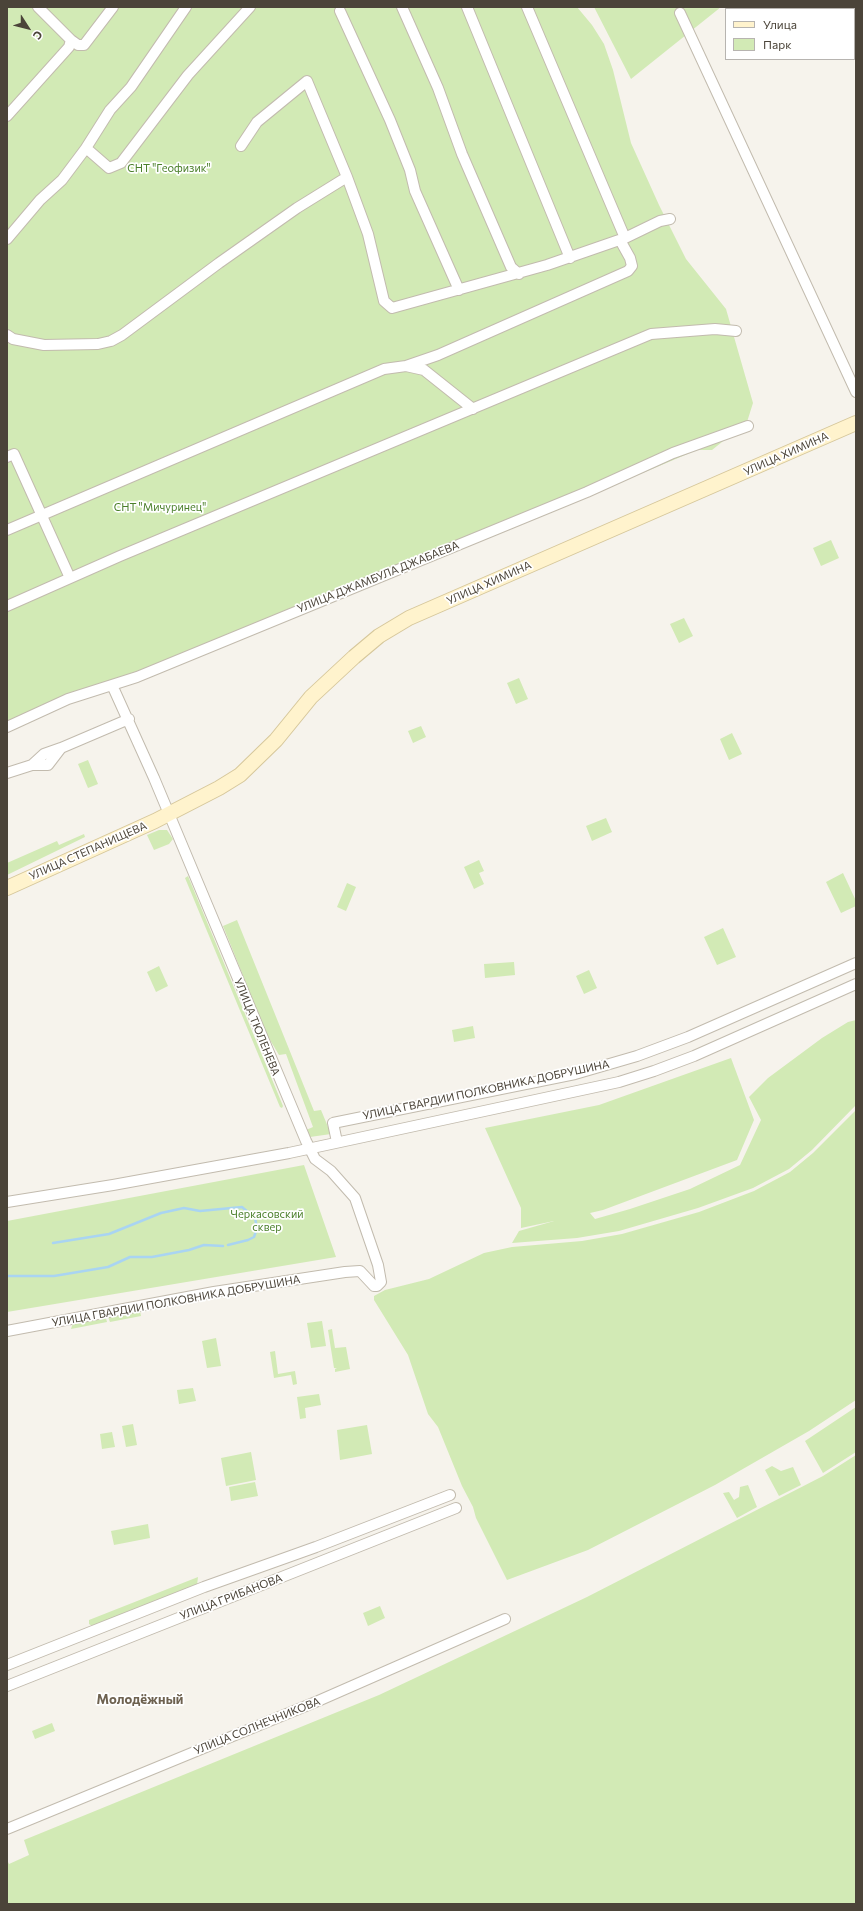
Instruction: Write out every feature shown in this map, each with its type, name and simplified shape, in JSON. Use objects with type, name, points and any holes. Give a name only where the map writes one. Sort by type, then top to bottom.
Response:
[{"type":"street","points":[[38,7],[78,45],[84,45],[114,7]]},
{"type":"street","points":[[7,239],[40,200],[62,180],[86,148],[110,110],[131,87],[186,7]]},
{"type":"street","points":[[86,148],[109,168],[121,163],[188,76],[250,7]]},
{"type":"street","points":[[402,7],[438,88],[462,154],[511,267],[519,274]]},
{"type":"street","points":[[467,7],[570,258]]},
{"type":"street","points":[[7,530],[384,369],[406,366],[438,355],[628,271],[632,266],[623,239],[527,7]]},
{"type":"street","points":[[340,11],[390,120],[410,170],[415,191],[459,290]]},
{"type":"street","points":[[680,13],[856,392]]},
{"type":"street","points":[[7,116],[68,47],[71,40]]},
{"type":"street","points":[[241,146],[257,122],[307,81],[347,177],[368,234],[384,301],[392,308],[519,274],[570,258],[623,239],[660,221],[670,219]]},
{"type":"street","points":[[7,335],[13,339],[44,345],[98,344],[111,341],[122,335],[219,263],[297,208],[347,177]]},
{"type":"street","points":[[7,606],[70,578],[651,334],[715,329],[736,331]]},
{"type":"street","points":[[406,366],[424,370],[473,409]]},
{"type":"street","name":"УЛИЦА ХИМИНА","points":[[168,813],[219,788],[240,775],[276,740],[311,697],[354,657],[379,636],[409,618],[856,423]]},
{"type":"street","name":"УЛИЦА ДЖАМБУЛА ДЖАБАЕВА","points":[[7,727],[68,699],[150,672],[587,492],[673,454],[748,426]]},
{"type":"street","points":[[7,457],[14,454],[70,578]]},
{"type":"street","name":"УЛИЦА ТЮЛЕНЕВА","points":[[112,685],[129,719],[294,1117],[315,1159],[331,1171],[355,1198],[378,1264],[381,1282],[377,1286],[374,1286],[360,1271],[345,1272]]},
{"type":"street","points":[[7,773],[32,765],[48,765],[61,748],[129,719]]},
{"type":"street","name":"УЛИЦА СТЕПАНИЩЕВА","points":[[7,888],[168,813]]},
{"type":"street","name":"УЛИЦА ГВАРДИИ ПОЛКОВНИКА ДОБРУШИНА","points":[[337,1142],[333,1123],[575,1074],[637,1056],[688,1037],[856,963]]},
{"type":"street","name":"УЛИЦА ГВАРДИИ ПОЛКОВНИКА ДОБРУШИНА","points":[[7,1202],[112,1185],[310,1148],[599,1086],[654,1071],[716,1047],[856,984]]},
{"type":"street","name":"УЛИЦА ГВАРДИИ ПОЛКОВНИКА ДОБРУШИНА","points":[[7,1331],[214,1292],[345,1272]]},
{"type":"street","name":"УЛИЦА ГРИБАНОВА","points":[[7,1665],[204,1587],[316,1547],[450,1494]]},
{"type":"street","name":"УЛИЦА ГРИБАНОВА","points":[[7,1686],[456,1508]]},
{"type":"street","name":"УЛИЦА СОЛНЕЧНИКОВА","points":[[7,1829],[318,1701],[505,1619]]},
{"type":"green space","points":[[7,7],[577,7],[592,25],[604,44],[613,70],[631,143],[659,205],[686,259],[726,309],[753,403],[747,422],[712,450],[697,450],[593,494],[7,730]]},
{"type":"green space","points":[[594,7],[721,7],[631,79]]},
{"type":"green space","points":[[831,540],[839,558],[821,566],[813,548]]},
{"type":"green space","points":[[684,618],[693,636],[679,643],[670,624]]},
{"type":"green space","points":[[519,678],[528,699],[516,704],[507,683]]},
{"type":"green space","points":[[421,726],[426,737],[413,743],[408,731]]},
{"type":"green space","points":[[732,733],[742,754],[729,760],[720,739]]},
{"type":"green space","points":[[88,760],[98,784],[88,788],[78,764]]},
{"type":"green space","points":[[606,818],[612,832],[592,841],[586,826]]},
{"type":"green space","points":[[159,830],[167,830],[173,839],[169,844],[154,850],[147,835]]},
{"type":"green space","points":[[84,834],[85,837],[7,875],[7,863],[57,841],[59,845]]},
{"type":"green space","points":[[479,860],[484,871],[479,873],[484,884],[474,889],[464,867]]},
{"type":"green space","points":[[843,873],[856,901],[856,906],[841,913],[826,882]]},
{"type":"green space","points":[[188,876],[283,1106],[282,1108],[280,1107],[185,878]]},
{"type":"green space","points":[[347,883],[356,887],[346,911],[337,907]]},
{"type":"green space","points":[[237,920],[314,1111],[321,1110],[331,1134],[310,1137],[306,1130],[313,1127],[286,1054],[279,1055],[267,1035],[223,926]]},
{"type":"green space","points":[[723,928],[736,957],[717,965],[704,937]]},
{"type":"green space","points":[[514,962],[515,975],[485,978],[484,964]]},
{"type":"green space","points":[[159,966],[168,986],[156,992],[147,972]]},
{"type":"green space","points":[[589,970],[597,988],[584,994],[576,976]]},
{"type":"green space","points":[[856,1020],[856,1105],[812,1150],[789,1169],[753,1188],[698,1208],[619,1231],[577,1238],[512,1243],[519,1231],[554,1221],[521,1228],[521,1208],[485,1128],[599,1105],[731,1058],[754,1120],[737,1160],[603,1210],[590,1213],[595,1219],[630,1209],[690,1189],[740,1165],[761,1120],[749,1097],[768,1078],[822,1038],[848,1022]]},
{"type":"green space","points":[[473,1026],[475,1038],[454,1042],[452,1030]]},
{"type":"green space","points":[[856,1110],[856,1400],[809,1431],[715,1485],[588,1550],[507,1580],[476,1518],[473,1507],[462,1486],[438,1427],[428,1414],[408,1355],[374,1300],[374,1296],[385,1290],[429,1279],[484,1253],[512,1247],[582,1241],[622,1234],[699,1212],[754,1191],[790,1172],[813,1153]]},
{"type":"green space","name":"Черкасовский сквер","points":[[304,1165],[336,1257],[7,1312],[7,1221]]},
{"type":"green space","points":[[140,1311],[141,1316],[110,1322],[108,1317]]},
{"type":"green space","points":[[106,1318],[107,1322],[71,1329],[73,1323]]},
{"type":"green space","points":[[322,1321],[326,1346],[311,1348],[307,1323]]},
{"type":"green space","points":[[332,1329],[335,1348],[346,1347],[350,1369],[335,1372],[335,1369],[337,1368],[334,1368],[328,1330]]},
{"type":"green space","points":[[216,1338],[221,1366],[207,1368],[202,1341]]},
{"type":"green space","points":[[275,1351],[278,1374],[295,1371],[297,1384],[293,1385],[291,1375],[274,1378],[270,1352]]},
{"type":"green space","points":[[193,1388],[196,1401],[179,1404],[177,1390]]},
{"type":"green space","points":[[319,1394],[321,1405],[305,1408],[306,1418],[300,1419],[297,1397]]},
{"type":"green space","points":[[856,1407],[856,1452],[823,1473],[805,1441]]},
{"type":"green space","points":[[133,1424],[137,1445],[126,1447],[122,1426]]},
{"type":"green space","points":[[367,1425],[372,1454],[340,1460],[337,1430]]},
{"type":"green space","points":[[112,1432],[115,1447],[102,1449],[100,1434]]},
{"type":"green space","points":[[251,1452],[256,1480],[226,1486],[221,1458]]},
{"type":"green space","points":[[856,1455],[856,1904],[7,1904],[7,1860],[9,1864],[29,1855],[24,1840],[379,1695],[587,1597],[823,1476]]},
{"type":"green space","points":[[772,1466],[781,1471],[793,1467],[801,1485],[779,1496],[765,1470]]},
{"type":"green space","points":[[255,1482],[258,1496],[231,1501],[229,1487]]},
{"type":"green space","points":[[748,1485],[757,1507],[737,1518],[723,1493],[729,1492],[734,1500],[739,1497],[740,1487]]},
{"type":"green space","points":[[148,1524],[150,1538],[114,1545],[111,1531]]},
{"type":"green space","points":[[198,1577],[197,1585],[92,1626],[89,1624],[89,1620]]},
{"type":"green space","points":[[380,1606],[385,1618],[368,1626],[363,1613]]},
{"type":"green space","points":[[52,1723],[55,1731],[35,1739],[32,1731]]},
{"type":"waterway","points":[[53,1243],[109,1234],[161,1213],[184,1208],[200,1211],[242,1207],[255,1218],[257,1228],[254,1237],[228,1245]]},
{"type":"waterway","points":[[7,1276],[54,1276],[108,1267],[130,1257],[152,1257],[189,1250],[204,1245],[223,1246]]},
{"type":"district","name":"Молодёжный","points":[[140,1700]]},
{"type":"park label","name":"СНТ \"Геофизик\"","points":[[169,168]]},
{"type":"park label","name":"СНТ \"Мичуринец\"","points":[[160,507]]}]
